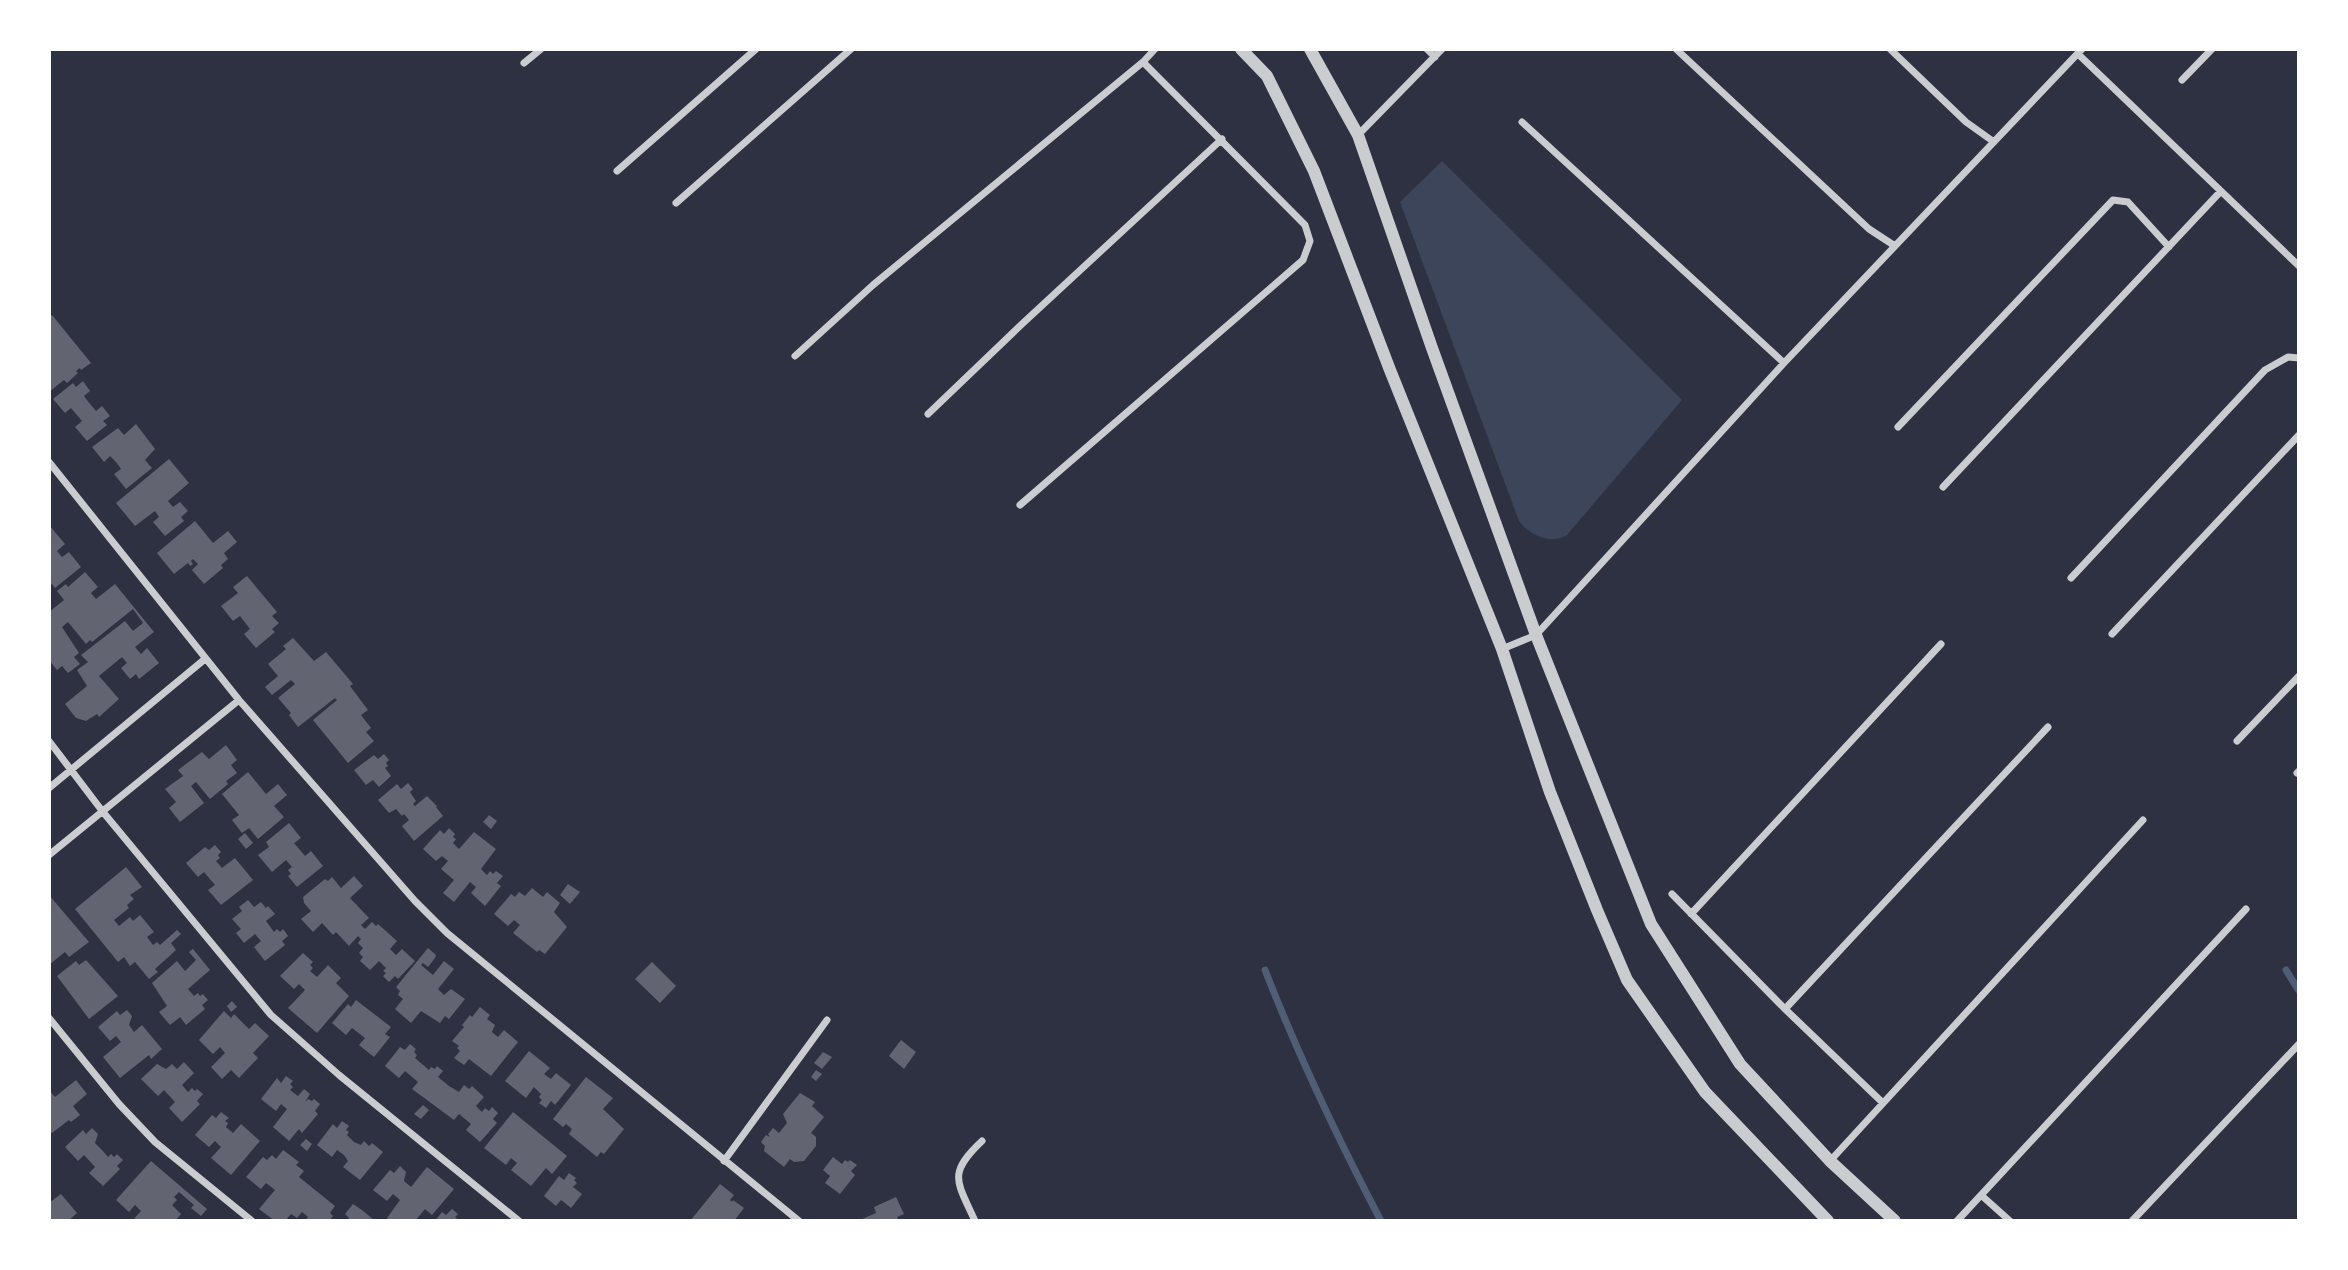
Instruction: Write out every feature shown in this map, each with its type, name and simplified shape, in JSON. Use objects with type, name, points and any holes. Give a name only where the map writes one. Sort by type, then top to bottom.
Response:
[{"type":"street","points":[[524,63],[541,49]]},
{"type":"street","points":[[617,171],[756,49]]},
{"type":"street","points":[[676,203],[851,49]]},
{"type":"street","points":[[795,356],[873,285],[1143,62],[1155,49]]},
{"type":"street","points":[[1241,49],[1267,76],[1314,171],[1390,370],[1502,649],[1550,792],[1627,980],[1705,1092],[1828,1221]]},
{"type":"street","points":[[1310,49],[1358,135],[1536,635],[1651,924],[1740,1064],[1830,1161],[1895,1221]]},
{"type":"street","points":[[1427,49],[1435,57]]},
{"type":"street","points":[[1358,135],[1442,49]]},
{"type":"street","points":[[1676,49],[1869,229],[1895,246]]},
{"type":"street","points":[[1890,49],[1966,122],[1994,142]]},
{"type":"street","points":[[2182,80],[2212,49]]},
{"type":"street","points":[[1502,649],[1536,635],[1784,363],[2080,51],[2299,266]]},
{"type":"street","points":[[1020,505],[1303,260],[1310,241],[1304,225],[1223,139],[1143,62]]},
{"type":"street","points":[[1522,122],[1784,363]]},
{"type":"street","points":[[928,414],[1223,139]]},
{"type":"street","points":[[1943,487],[2221,191]]},
{"type":"street","points":[[1898,427],[2113,201],[2128,201],[2169,247]]},
{"type":"street","points":[[2071,578],[2265,370],[2288,357],[2299,358]]},
{"type":"street","points":[[2112,634],[2299,435]]},
{"type":"street","points":[[49,462],[239,700],[415,901],[447,933],[799,1221]]},
{"type":"street","points":[[1691,914],[1941,644]]},
{"type":"street","points":[[49,788],[205,659]]},
{"type":"street","points":[[2237,741],[2299,676]]},
{"type":"street","points":[[49,855],[239,700]]},
{"type":"street","points":[[1785,1009],[2048,727]]},
{"type":"street","points":[[49,741],[103,812],[271,1014],[339,1076],[519,1221]]},
{"type":"street","points":[[1830,1161],[2143,820]]},
{"type":"street","points":[[1672,894],[1785,1009],[1883,1103]]},
{"type":"street","points":[[1957,1221],[2246,909]]},
{"type":"street","points":[[49,1018],[119,1104],[155,1142],[252,1221]]},
{"type":"street","points":[[724,1161],[827,1020]]},
{"type":"street","points":[[2132,1221],[2299,1044]]},
{"type":"street","points":[[975,1221],[960,1188],[959,1173],[963,1159],[982,1141]]},
{"type":"street","points":[[1982,1195],[2010,1221]]},
{"type":"shaded area","points":[[1442,161],[1682,400],[1567,535],[1561,538],[1548,539],[1535,535],[1519,521],[1400,202]]},
{"type":"building","points":[[52,315],[91,363],[76,371],[78,373],[67,383],[64,380],[49,392],[49,318]]},
{"type":"building","points":[[83,381],[90,391],[84,396],[90,404],[96,411],[102,406],[110,416],[103,421],[107,425],[87,441],[75,427],[82,421],[71,408],[65,413],[53,399],[73,383],[76,387]]},
{"type":"building","points":[[136,424],[155,449],[145,460],[152,468],[126,489],[114,474],[121,469],[116,462],[110,456],[104,462],[92,447],[118,428],[124,435]]},
{"type":"building","points":[[169,459],[189,483],[168,501],[173,507],[180,502],[188,511],[181,517],[184,521],[165,536],[153,522],[159,517],[155,511],[135,526],[116,503]]},
{"type":"building","points":[[195,521],[213,543],[228,531],[237,542],[224,553],[228,559],[221,565],[223,568],[204,584],[192,570],[198,564],[193,559],[193,564],[190,566],[188,563],[174,574],[157,553]]},
{"type":"building","points":[[49,525],[65,544],[57,551],[62,557],[69,552],[81,567],[55,588],[49,581]]},
{"type":"building","points":[[85,572],[98,587],[91,593],[96,599],[115,584],[154,632],[135,647],[141,654],[147,648],[159,663],[139,679],[136,674],[130,679],[121,668],[127,663],[122,657],[99,676],[119,699],[99,717],[97,714],[86,721],[76,718],[65,704],[87,686],[77,670],[88,662],[81,655],[125,621],[133,631],[143,623],[133,609],[86,644],[68,622],[62,627],[79,653],[74,657],[80,664],[68,673],[62,666],[57,670],[49,660],[49,612],[64,600],[57,591],[66,584],[68,587]]},
{"type":"building","points":[[247,576],[277,612],[272,616],[279,623],[272,629],[275,632],[256,648],[244,634],[250,629],[240,616],[233,621],[221,606],[238,593],[233,587]]},
{"type":"building","points":[[293,638],[314,661],[326,652],[353,684],[350,686],[368,710],[361,715],[371,728],[366,732],[374,741],[348,763],[313,720],[337,700],[335,698],[298,727],[289,715],[291,713],[278,698],[295,684],[291,680],[272,695],[265,687],[278,676],[268,664],[286,649],[283,646]]},
{"type":"building","points":[[226,745],[237,760],[231,765],[237,773],[210,799],[196,782],[191,786],[204,803],[180,822],[169,808],[176,802],[165,789],[183,776],[178,770],[202,752],[209,759]]},
{"type":"building","points":[[384,754],[389,760],[385,768],[391,776],[379,787],[373,780],[366,785],[354,770],[374,755],[378,759]]},
{"type":"building","points":[[248,772],[266,794],[278,784],[287,795],[274,806],[284,817],[258,839],[249,828],[242,833],[232,820],[239,815],[222,794]]},
{"type":"building","points":[[408,783],[413,789],[410,792],[416,801],[413,804],[415,806],[427,796],[443,816],[414,841],[402,826],[409,820],[404,814],[402,816],[396,809],[389,813],[378,800],[397,784],[401,789]]},
{"type":"building","points":[[489,815],[497,821],[491,829],[483,822]]},
{"type":"building","points":[[289,823],[301,838],[294,843],[305,856],[311,851],[323,866],[297,887],[288,876],[291,874],[288,870],[292,867],[286,860],[272,872],[258,855],[269,847],[266,842]]},
{"type":"building","points":[[449,828],[455,834],[453,843],[459,849],[474,832],[496,849],[481,869],[487,875],[490,871],[493,874],[496,871],[503,876],[497,883],[501,886],[485,906],[471,893],[476,887],[470,882],[454,902],[443,893],[454,880],[441,869],[448,861],[442,856],[436,861],[423,849],[440,830],[444,834]]},
{"type":"building","points":[[245,833],[253,843],[246,849],[238,839]]},
{"type":"building","points":[[215,845],[221,852],[216,861],[222,868],[235,858],[253,880],[221,905],[208,890],[215,885],[204,872],[198,877],[186,863],[205,847],[209,850]]},
{"type":"building","points":[[126,867],[142,887],[130,895],[134,899],[127,905],[129,908],[114,920],[119,926],[130,917],[133,921],[140,915],[154,932],[147,937],[153,945],[157,942],[160,945],[177,930],[181,934],[171,943],[176,950],[155,969],[158,972],[149,979],[135,962],[130,966],[124,957],[118,962],[75,909]]},
{"type":"building","points":[[354,876],[363,886],[350,898],[369,918],[361,925],[365,929],[372,922],[376,926],[378,924],[397,941],[390,949],[396,955],[402,949],[415,961],[398,979],[395,976],[389,982],[383,976],[386,968],[379,961],[370,970],[360,961],[363,957],[359,953],[363,948],[358,943],[361,939],[358,936],[349,946],[336,932],[333,935],[322,923],[313,932],[301,919],[311,911],[304,903],[303,897],[325,879],[328,881],[332,877],[341,888]]},
{"type":"building","points":[[568,884],[580,892],[570,904],[560,895]]},
{"type":"building","points":[[532,888],[543,897],[547,892],[560,903],[554,912],[567,927],[545,954],[539,950],[537,952],[513,933],[520,925],[514,920],[508,926],[494,914],[511,894],[515,897],[519,892],[525,896]]},
{"type":"building","points":[[49,895],[89,942],[69,957],[65,952],[49,965]]},
{"type":"building","points":[[248,900],[254,907],[261,902],[266,908],[268,906],[275,914],[266,921],[274,932],[283,929],[288,936],[282,941],[285,945],[265,961],[254,947],[261,941],[255,934],[244,943],[236,933],[241,929],[232,919],[242,911],[239,907]]},
{"type":"building","points":[[428,948],[436,955],[435,958],[428,967],[423,963],[421,965],[433,975],[444,961],[454,969],[438,989],[444,995],[451,989],[465,999],[449,1019],[445,1016],[440,1023],[421,1011],[411,1023],[395,1009],[403,999],[398,995],[400,991],[396,987]]},
{"type":"building","points":[[193,949],[210,970],[188,989],[194,996],[203,994],[208,1000],[202,1005],[205,1009],[186,1025],[180,1017],[170,1025],[159,1012],[167,1006],[152,983],[177,961],[185,971],[196,960],[189,952]]},
{"type":"building","points":[[303,953],[313,962],[310,971],[317,977],[328,965],[341,978],[336,983],[349,996],[317,1033],[288,1008],[305,990],[299,984],[294,989],[280,976]]},
{"type":"building","points":[[86,960],[118,996],[89,1019],[57,976],[76,961],[79,965]]},
{"type":"building","points":[[652,962],[676,986],[660,1003],[635,979]]},
{"type":"building","points":[[356,1000],[391,1027],[385,1034],[390,1037],[374,1057],[359,1045],[365,1038],[352,1028],[346,1035],[332,1023],[348,1004],[351,1007]]},
{"type":"building","points":[[232,1001],[237,1007],[231,1012],[227,1006]]},
{"type":"building","points":[[480,1007],[490,1015],[487,1019],[495,1025],[492,1032],[498,1037],[504,1030],[518,1042],[491,1076],[469,1059],[464,1065],[454,1058],[460,1051],[457,1048],[459,1046],[452,1041],[470,1015],[472,1017]]},
{"type":"building","points":[[127,1010],[132,1016],[129,1025],[134,1032],[142,1025],[162,1049],[151,1059],[149,1055],[120,1078],[103,1057],[121,1042],[116,1036],[110,1041],[98,1027],[117,1011],[120,1015]]},
{"type":"building","points":[[224,1011],[231,1018],[234,1014],[249,1029],[255,1023],[269,1036],[253,1053],[258,1058],[239,1078],[231,1070],[222,1079],[211,1067],[225,1053],[220,1047],[213,1054],[199,1040]]},
{"type":"building","points":[[901,1040],[916,1052],[904,1069],[889,1056]]},
{"type":"building","points":[[410,1044],[416,1049],[415,1058],[429,1070],[437,1066],[443,1071],[438,1077],[449,1086],[459,1092],[464,1085],[469,1089],[472,1086],[484,1097],[476,1106],[482,1112],[485,1108],[489,1111],[492,1107],[498,1113],[493,1119],[497,1123],[480,1142],[466,1130],[471,1124],[459,1114],[454,1120],[412,1089],[418,1082],[405,1071],[399,1078],[385,1066],[400,1047],[405,1050]]},
{"type":"building","points":[[529,1051],[550,1068],[544,1074],[551,1079],[556,1073],[571,1085],[555,1105],[551,1101],[546,1108],[539,1103],[542,1100],[539,1097],[541,1094],[534,1087],[526,1098],[505,1081]]},
{"type":"building","points":[[823,1052],[832,1057],[822,1069],[814,1063]]},
{"type":"building","points":[[184,1062],[194,1073],[182,1085],[188,1092],[192,1088],[203,1094],[197,1101],[200,1104],[182,1122],[169,1108],[175,1102],[164,1090],[158,1096],[141,1079],[157,1064],[166,1069],[172,1064],[177,1069]]},
{"type":"building","points":[[816,1070],[822,1074],[816,1081],[811,1077]]},
{"type":"building","points":[[286,1076],[293,1081],[290,1090],[298,1096],[304,1089],[310,1094],[305,1102],[314,1099],[320,1104],[315,1111],[318,1114],[302,1133],[299,1129],[289,1141],[273,1127],[287,1109],[281,1104],[276,1111],[261,1099],[277,1078],[281,1083]]},
{"type":"building","points":[[586,1077],[613,1098],[603,1109],[624,1129],[604,1154],[601,1152],[597,1157],[569,1134],[572,1129],[566,1124],[563,1127],[553,1119]]},
{"type":"building","points":[[76,1080],[87,1094],[73,1106],[80,1115],[52,1133],[49,1130],[49,1090],[55,1097]]},
{"type":"building","points":[[800,1093],[815,1102],[812,1106],[824,1117],[811,1133],[816,1137],[816,1146],[804,1161],[794,1162],[790,1159],[784,1167],[764,1151],[765,1146],[761,1142],[766,1135],[770,1137],[768,1134],[773,1128],[779,1133],[787,1123],[783,1114]]},
{"type":"building","points":[[423,1105],[429,1110],[421,1119],[414,1114]]},
{"type":"building","points":[[221,1112],[229,1118],[225,1121],[228,1123],[226,1127],[233,1133],[241,1124],[260,1141],[231,1175],[211,1158],[221,1147],[215,1141],[209,1147],[195,1135],[212,1115],[216,1118]]},
{"type":"building","points":[[513,1112],[567,1156],[552,1174],[546,1168],[531,1186],[511,1170],[517,1163],[511,1158],[506,1165],[484,1148]]},
{"type":"building","points":[[342,1121],[349,1126],[347,1135],[354,1142],[361,1145],[364,1141],[369,1146],[372,1143],[383,1152],[360,1180],[343,1167],[348,1161],[344,1155],[337,1150],[332,1157],[317,1145],[333,1124],[337,1128]]},
{"type":"building","points":[[92,1128],[98,1134],[95,1143],[108,1157],[117,1154],[123,1160],[117,1166],[120,1169],[103,1186],[89,1173],[95,1167],[84,1155],[78,1161],[65,1147],[83,1130],[86,1134]]},
{"type":"building","points":[[306,1139],[312,1144],[307,1151],[300,1145]]},
{"type":"building","points":[[283,1150],[299,1162],[296,1165],[304,1171],[299,1177],[335,1206],[329,1221],[305,1221],[308,1217],[302,1212],[297,1218],[291,1214],[285,1221],[275,1221],[259,1209],[275,1190],[266,1183],[261,1189],[246,1177],[263,1157],[267,1160],[272,1155],[276,1159]]},
{"type":"building","points":[[833,1157],[842,1164],[845,1160],[850,1160],[857,1165],[851,1171],[855,1175],[840,1194],[825,1183],[830,1176],[823,1170]]},
{"type":"building","points":[[151,1161],[207,1209],[201,1216],[191,1208],[194,1205],[179,1192],[172,1205],[181,1214],[175,1221],[132,1221],[141,1211],[135,1205],[129,1212],[116,1200]]},
{"type":"building","points":[[400,1166],[406,1172],[404,1181],[411,1187],[427,1167],[454,1189],[432,1215],[425,1209],[415,1221],[391,1221],[387,1218],[400,1200],[393,1194],[387,1201],[373,1190],[390,1170],[394,1173]]},
{"type":"building","points":[[569,1173],[576,1178],[574,1180],[577,1183],[573,1187],[582,1194],[571,1208],[561,1200],[556,1206],[544,1196],[559,1176],[564,1180]]},
{"type":"building","points":[[720,1184],[734,1195],[730,1200],[732,1202],[733,1200],[744,1208],[734,1221],[690,1221]]},
{"type":"building","points":[[61,1194],[77,1213],[68,1221],[49,1221],[49,1203]]},
{"type":"building","points":[[896,1197],[904,1214],[897,1217],[899,1221],[863,1221],[862,1219],[876,1213],[874,1207]]},
{"type":"building","points":[[353,1204],[375,1221],[347,1221],[349,1218],[345,1214]]},
{"type":"building","points":[[452,1209],[458,1214],[455,1217],[460,1221],[435,1221],[442,1212],[446,1215]]},
{"type":"waterway","points":[[1265,970],[1320,1097],[1381,1221]]},
{"type":"waterway","points":[[2286,970],[2299,991]]}]
